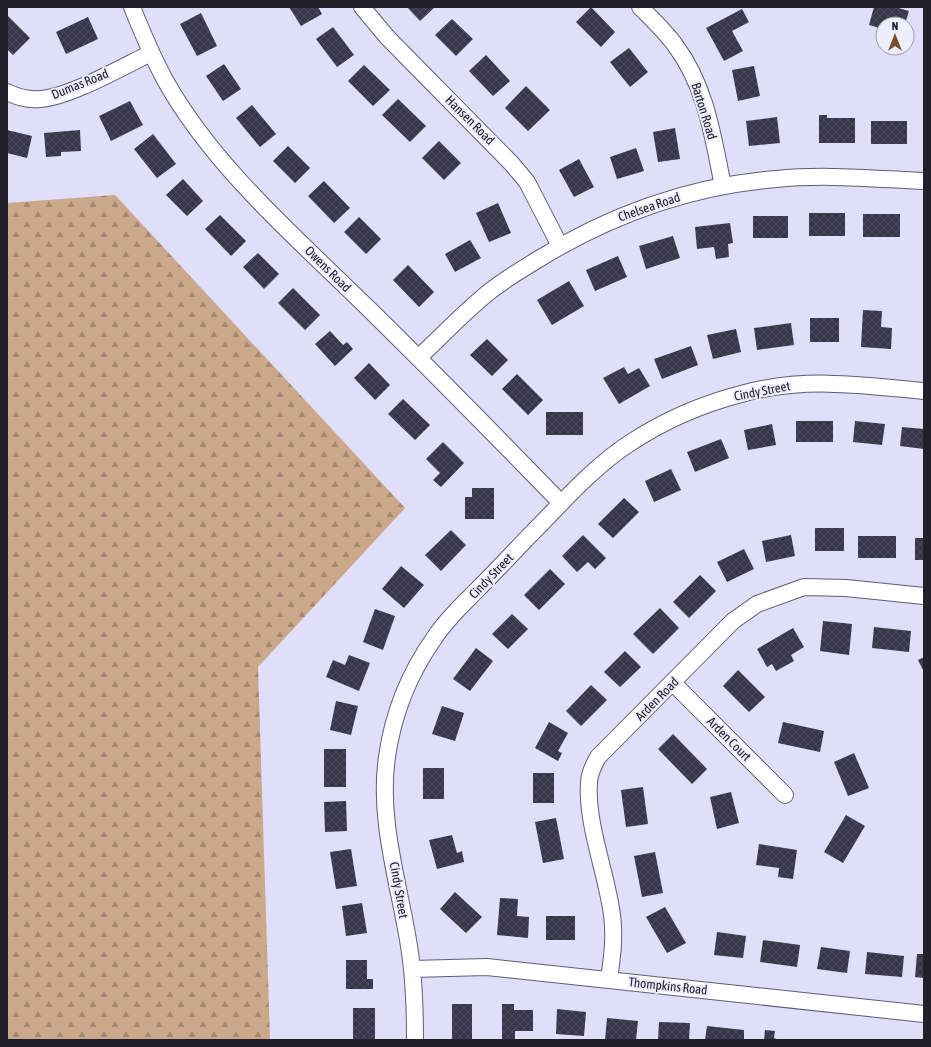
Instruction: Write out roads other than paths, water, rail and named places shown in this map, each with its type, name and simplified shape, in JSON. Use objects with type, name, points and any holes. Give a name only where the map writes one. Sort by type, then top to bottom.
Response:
[{"type":"street","name":"Owens Road","points":[[132,7],[151,53],[179,103],[220,159],[249,190],[561,503]]},
{"type":"street","name":"Hansen Road","points":[[362,7],[387,37],[512,164],[530,188],[560,246]]},
{"type":"street","name":"Barton Road","points":[[640,7],[662,29],[675,46],[694,77],[708,116],[723,186]]},
{"type":"street","name":"Dumas Road","points":[[7,92],[30,99],[51,97],[75,88],[151,53]]},
{"type":"street","name":"Chelsea Road","points":[[418,358],[489,291],[560,246],[606,223],[647,206],[723,186],[796,178],[924,181]]},
{"type":"street","name":"Cindy Street","points":[[414,1040],[412,969],[386,819],[384,796],[387,755],[397,712],[422,657],[446,621],[561,503],[628,445],[674,419],[724,399],[767,388],[815,382],[842,383],[924,391]]},
{"type":"street","name":"Arden Road","points":[[609,980],[614,938],[613,919],[592,817],[589,782],[592,769],[598,757],[744,612],[757,604],[787,591],[804,586],[819,586],[924,596]]},
{"type":"street","name":"Arden Court","points":[[674,683],[785,795]]},
{"type":"street","name":"Thompkins Road","points":[[412,969],[487,967],[924,1014]]}]
